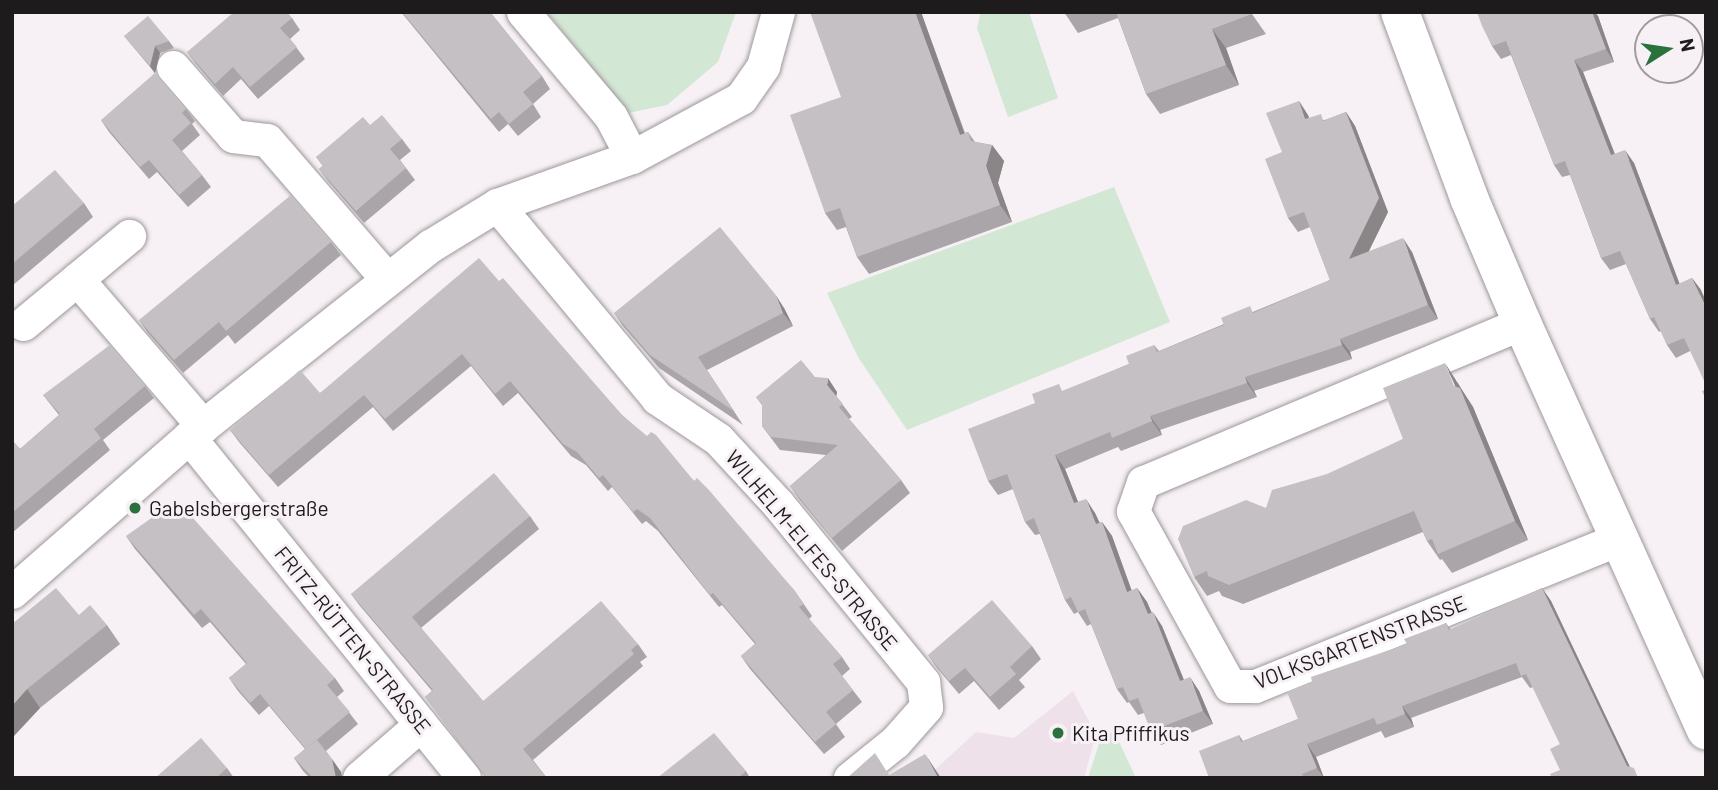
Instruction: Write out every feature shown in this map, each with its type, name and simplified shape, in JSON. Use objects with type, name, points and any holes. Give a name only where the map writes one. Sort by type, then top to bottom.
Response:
[{"type":"street","points":[[523,12],[611,117],[632,158]]},
{"type":"street","points":[[12,592],[196,432],[430,246],[498,205],[632,158],[741,98],[763,66],[778,12]]},
{"type":"street","points":[[1400,12],[1469,198],[1522,323],[1617,540],[1706,730]]},
{"type":"street","points":[[173,67],[233,136],[267,140],[387,279]]},
{"type":"street","name":"WILHELM-ELFES-STRASSE","points":[[498,205],[657,398],[718,439],[778,504],[923,681],[926,707],[895,742],[850,778]]},
{"type":"street","points":[[23,324],[129,236]]},
{"type":"street","points":[[77,279],[196,432]]},
{"type":"street","name":"VOLKSGARTENSTRASSE","points":[[1522,323],[1143,482],[1133,511],[1230,686],[1255,686],[1617,540]]},
{"type":"street","name":"FRITZ-RÜTTEN-STRASSE","points":[[196,432],[464,778]]},
{"type":"street","points":[[359,778],[421,724]]},
{"type":"shaded area","name":"Kita Pfiffikus","points":[[1073,691],[1096,735],[1084,778],[926,778],[976,732],[1014,738]]},
{"type":"green space","points":[[547,12],[736,12],[718,62],[667,105],[628,113]]},
{"type":"green space","points":[[981,12],[1029,12],[1058,98],[1008,117],[977,28]]},
{"type":"green space","points":[[1114,187],[1170,322],[907,430],[858,357],[827,293]]},
{"type":"green space","points":[[1114,731],[1136,778],[1088,778],[1101,737]]},
{"type":"building","points":[[234,12],[287,12],[292,18],[280,28],[297,47],[250,87],[233,67],[215,84],[187,52]]},
{"type":"building","points":[[402,12],[490,12],[542,76],[523,92],[533,104],[509,124],[499,112],[491,119]]},
{"type":"building","points":[[810,12],[915,12],[960,135],[968,132],[971,141],[992,145],[986,166],[1000,205],[857,257],[840,208],[825,213],[790,115],[841,97]]},
{"type":"building","points":[[1116,12],[1252,14],[1212,29],[1226,65],[1146,94]]},
{"type":"building","points":[[1477,12],[1592,12],[1606,49],[1574,60],[1611,155],[1625,150],[1676,285],[1692,278],[1706,308],[1706,385],[1684,338],[1667,345],[1654,317],[1650,319],[1620,251],[1601,258],[1565,161],[1554,165],[1506,41],[1492,46]]},
{"type":"building","points":[[148,16],[169,41],[155,46],[150,66],[124,36]]},
{"type":"building","points":[[155,73],[186,109],[182,113],[191,123],[172,140],[202,175],[179,195],[149,160],[140,167],[101,120]]},
{"type":"building","points":[[1299,101],[1305,119],[1321,114],[1323,121],[1346,112],[1379,198],[1349,259],[1403,238],[1428,305],[1340,339],[1342,345],[1245,377],[1247,383],[1150,416],[1152,421],[1112,438],[1110,432],[1055,455],[1074,503],[1086,499],[1096,524],[1102,522],[1127,592],[1137,588],[1148,614],[1153,612],[1180,681],[1190,677],[1203,711],[1151,731],[1138,698],[1129,701],[1123,687],[1117,689],[1085,609],[1078,612],[1071,597],[1065,600],[1034,518],[1025,522],[1007,474],[988,481],[968,429],[1035,403],[1032,394],[1059,384],[1062,391],[1129,364],[1126,356],[1154,345],[1157,352],[1224,325],[1221,318],[1250,306],[1253,313],[1330,280],[1304,212],[1288,218],[1265,159],[1282,152],[1266,113]]},
{"type":"building","points":[[382,115],[402,139],[390,149],[406,168],[356,211],[319,169],[323,165],[316,157],[363,117],[370,125]]},
{"type":"building","points":[[55,170],[84,203],[12,264],[12,206]]},
{"type":"building","points":[[291,195],[331,242],[226,331],[219,322],[174,360],[139,320]]},
{"type":"building","points":[[720,227],[775,294],[783,313],[698,357],[734,411],[650,355],[614,313]]},
{"type":"building","points":[[479,258],[499,281],[503,278],[622,415],[647,436],[651,432],[656,435],[694,481],[697,478],[709,490],[794,590],[804,604],[799,607],[842,657],[833,664],[853,690],[826,712],[836,724],[815,742],[741,656],[756,643],[713,593],[710,595],[650,518],[637,509],[633,512],[603,475],[599,478],[577,452],[563,444],[510,381],[495,394],[462,354],[385,419],[364,395],[269,475],[230,430],[300,370],[320,393]]},
{"type":"building","points":[[110,345],[145,386],[94,429],[101,438],[12,513],[12,440],[20,449],[60,414],[43,395]]},
{"type":"building","points":[[801,360],[815,377],[828,378],[827,385],[843,404],[839,407],[901,480],[832,538],[790,486],[838,445],[771,437],[762,426],[762,404],[756,397]]},
{"type":"building","points":[[1445,363],[1454,386],[1460,388],[1515,521],[1438,554],[1432,539],[1427,541],[1414,511],[1229,585],[1208,576],[1207,571],[1194,577],[1178,539],[1183,526],[1246,500],[1266,508],[1272,490],[1327,474],[1403,439],[1383,388]]},
{"type":"building","points":[[494,473],[530,516],[412,617],[483,701],[601,601],[638,644],[631,650],[634,654],[523,749],[547,778],[487,778],[425,697],[433,690],[351,594]]},
{"type":"building","points":[[177,500],[335,678],[327,685],[350,712],[306,749],[260,694],[250,703],[229,678],[247,663],[201,609],[194,615],[126,536]]},
{"type":"building","points":[[56,588],[79,615],[90,605],[107,625],[27,689],[12,706],[12,624]]},
{"type":"building","points":[[1542,588],[1627,766],[1634,768],[1638,778],[1552,778],[1550,774],[1560,770],[1550,749],[1560,744],[1526,674],[1521,676],[1516,663],[1402,706],[1405,714],[1377,725],[1374,718],[1307,744],[1317,768],[1302,774],[1304,778],[1209,778],[1199,751],[1239,735],[1241,742],[1298,719],[1287,692],[1312,682],[1311,677],[1407,644],[1404,639],[1446,623],[1449,630]]},
{"type":"building","points":[[992,600],[1032,646],[1010,667],[1016,674],[990,697],[965,668],[949,681],[928,655]]},
{"type":"building","points":[[714,733],[746,771],[738,778],[657,778]]},
{"type":"building","points":[[201,738],[227,768],[216,778],[155,778]]},
{"type":"building","points":[[317,740],[332,759],[336,778],[313,778],[294,758]]},
{"type":"building","points":[[875,753],[889,775],[925,754],[938,778],[847,778]]},
{"type":"place","name":"Gabelsbergerstraße","points":[[135,508]]},
{"type":"place","name":"Kita Pfiffikus","points":[[1058,733]]}]
